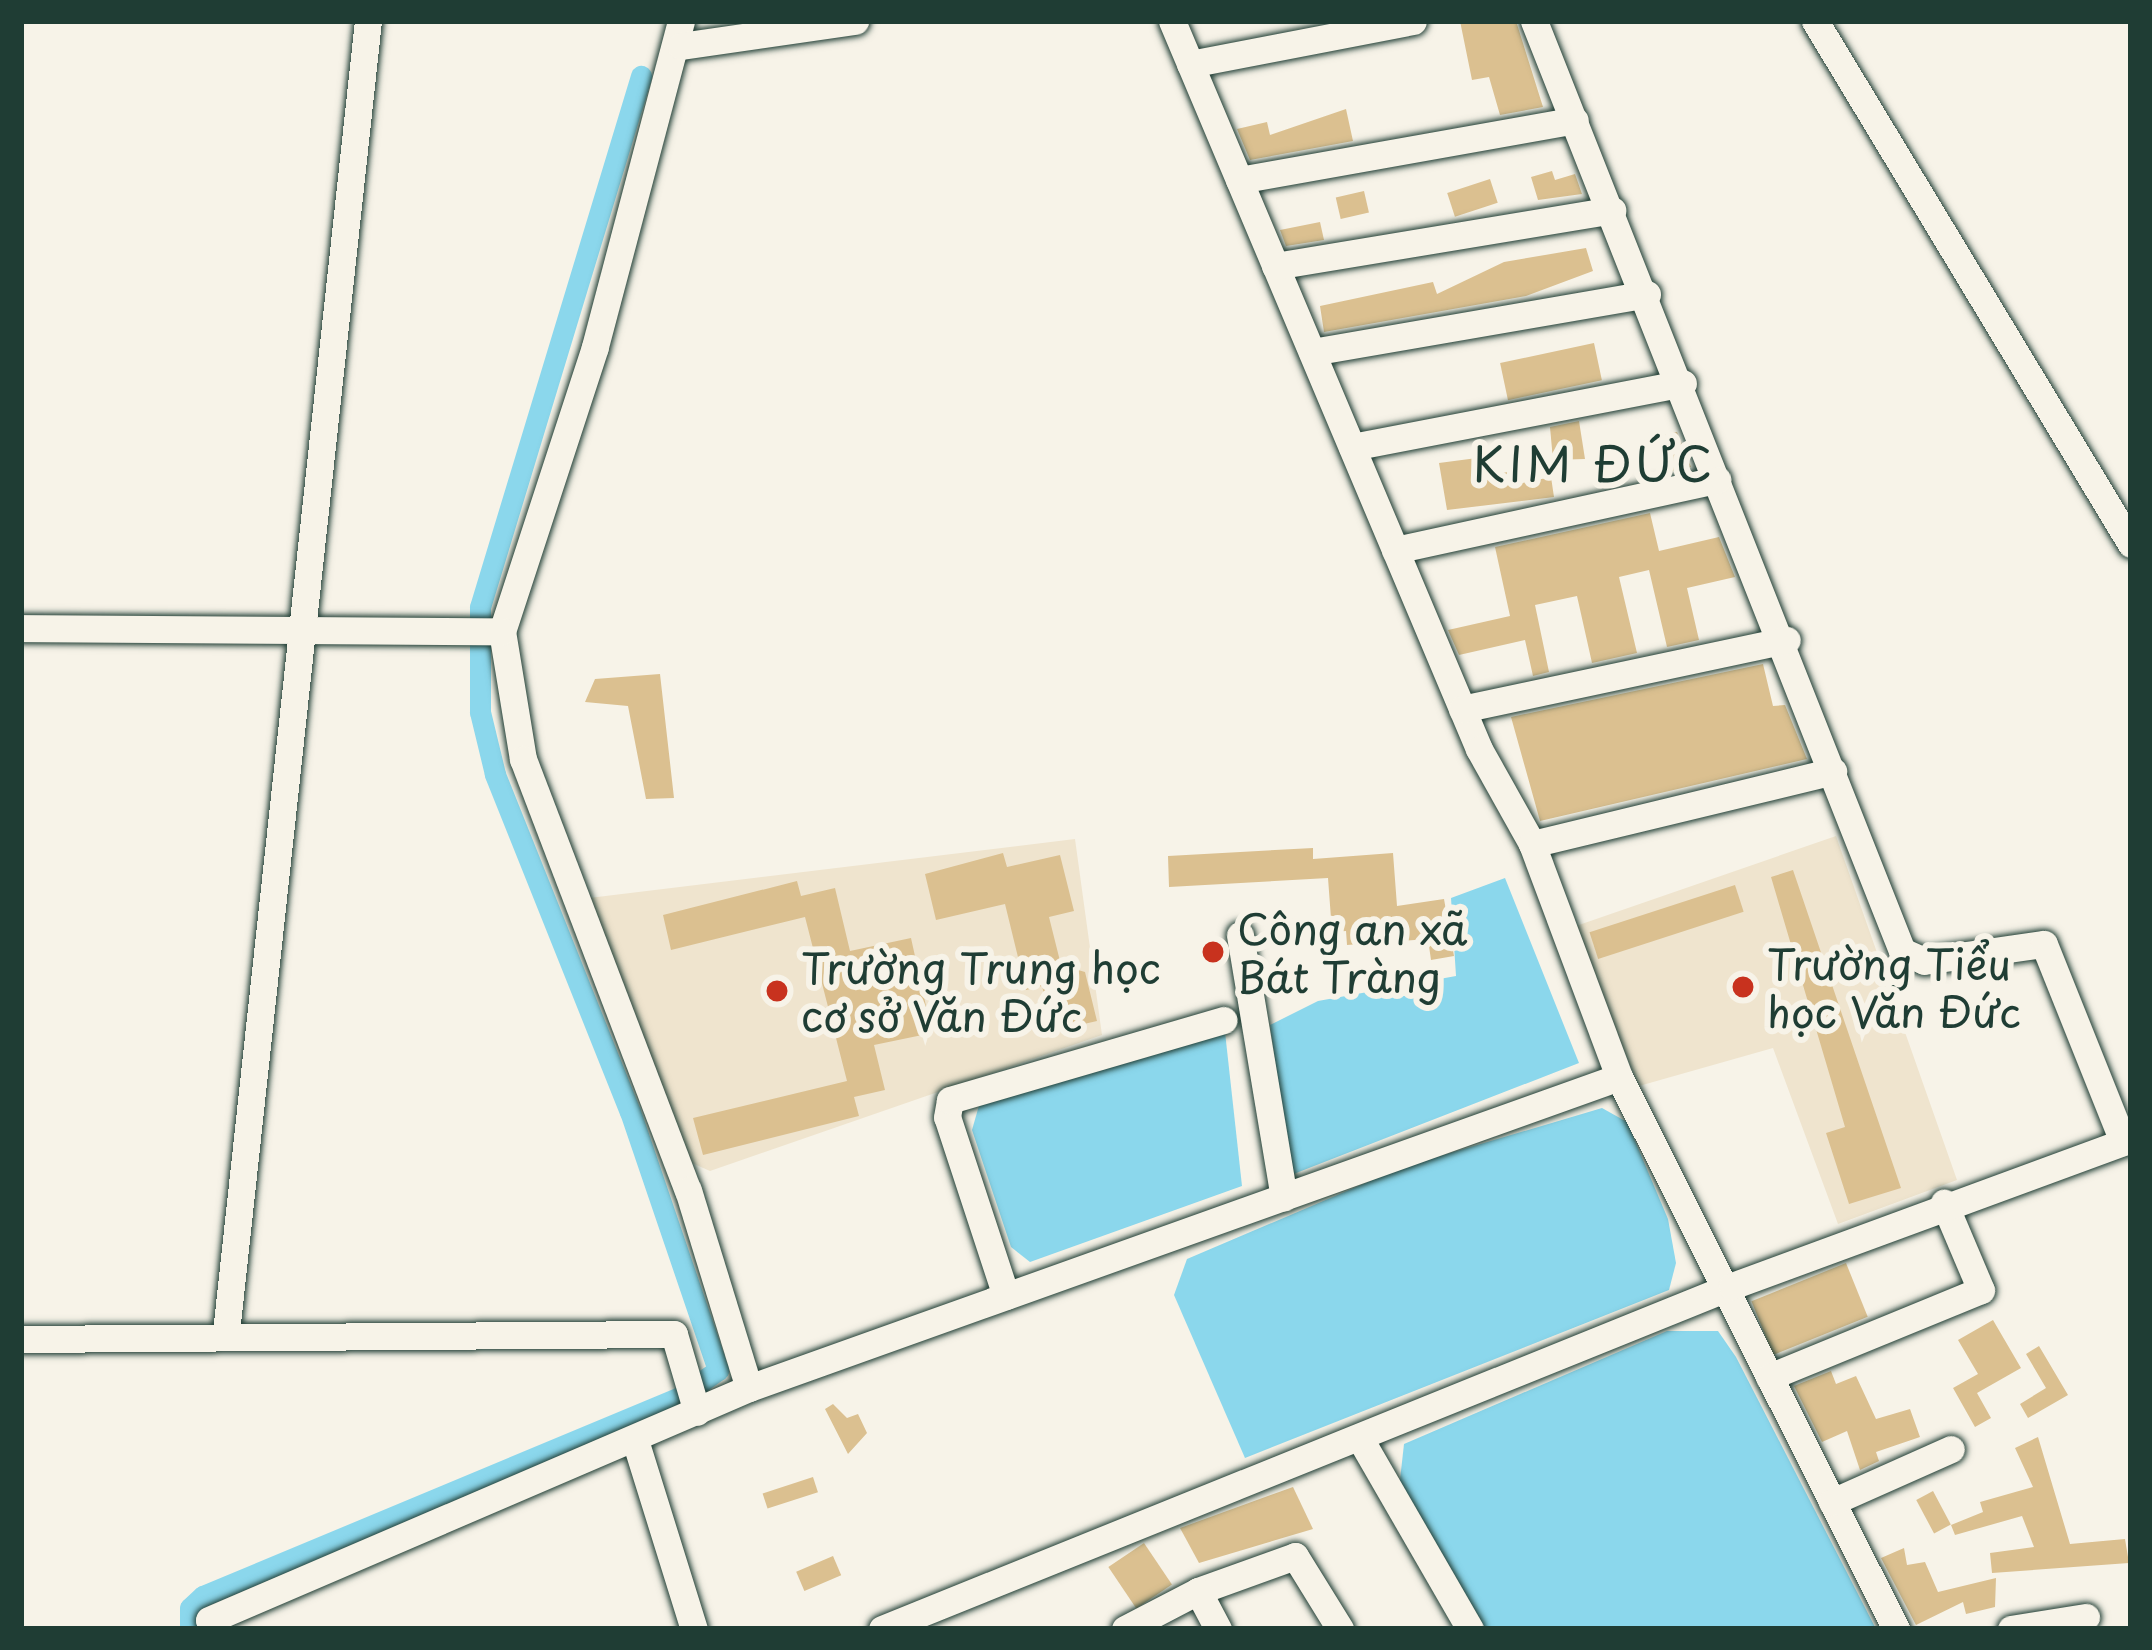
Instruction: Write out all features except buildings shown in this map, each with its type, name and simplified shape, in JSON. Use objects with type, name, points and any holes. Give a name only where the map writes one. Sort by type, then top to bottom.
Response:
[{"type":"street","points":[[226,1332],[294,632],[368,21]]},
{"type":"street","points":[[749,1388],[688,1190],[523,759],[485,631],[681,33],[855,21]]},
{"type":"street","points":[[1172,21],[1462,709],[1532,844],[1619,1077],[1732,1286],[1769,1377],[1896,1629]]},
{"type":"street","points":[[1190,64],[1413,21]]},
{"type":"street","points":[[882,1629],[1362,1442],[1732,1286],[1944,1203],[2127,1141],[2057,959],[2026,940],[1947,960],[1902,951],[1787,640],[1717,481],[1683,383],[1534,21]]},
{"type":"street","points":[[1815,21],[2131,544]]},
{"type":"street","points":[[1239,180],[1575,120]]},
{"type":"street","points":[[1276,266],[1612,210]]},
{"type":"street","points":[[1312,352],[1647,294]]},
{"type":"street","points":[[1352,447],[1683,383]]},
{"type":"street","points":[[1395,550],[1717,481]]},
{"type":"street","points":[[21,628],[485,631]]},
{"type":"street","points":[[1462,709],[1787,640]]},
{"type":"street","points":[[1532,844],[1833,771]]},
{"type":"street","points":[[1240,934],[1284,1197]]},
{"type":"street","points":[[1006,1296],[946,1117],[950,1100],[1224,1020]]},
{"type":"street","points":[[212,1629],[209,1620],[635,1440],[694,1398],[749,1388],[1619,1077]]},
{"type":"street","points":[[1769,1377],[1981,1290],[1944,1203]]},
{"type":"street","points":[[21,1339],[226,1332],[674,1334],[694,1398]]},
{"type":"street","points":[[635,1440],[694,1629]]},
{"type":"street","points":[[1362,1442],[1470,1629]]},
{"type":"street","points":[[1832,1502],[1951,1449]]},
{"type":"street","points":[[1125,1629],[1198,1591],[1294,1556],[1340,1629]]},
{"type":"street","points":[[1198,1591],[1218,1629]]},
{"type":"street","points":[[2011,1629],[2086,1617]]},
{"type":"shaded area","name":"Trường Tiểu học Văn Đức","points":[[1836,836],[1957,1180],[1838,1224],[1773,1048],[1639,1086],[1573,927]]},
{"type":"shaded area","name":"Trường Trung học cơ sở Văn Đức","points":[[1075,839],[1102,1035],[710,1171],[692,1163],[589,898]]},
{"type":"water","points":[[1505,878],[1579,1063],[1291,1175],[1270,1025],[1318,1001],[1456,976],[1451,898]]},
{"type":"water","points":[[1225,1032],[1242,1186],[1030,1262],[1011,1247],[972,1130],[980,1102]]},
{"type":"water","points":[[1602,1108],[1627,1122],[1668,1219],[1676,1263],[1669,1290],[1245,1458],[1174,1295],[1187,1259],[1403,1167]]},
{"type":"water","points":[[1667,1331],[1718,1331],[1736,1357],[1876,1629],[1483,1629],[1399,1489],[1404,1444]]},
{"type":"waterway","points":[[190,1629],[190,1608],[203,1596],[680,1397],[718,1370],[630,1112],[495,774],[480,712],[480,607],[641,76]]},
{"type":"place","name":"Công an xã Bát Tràng","points":[[1213,952]]},
{"type":"place","name":"Trường Tiểu học Văn Đức","points":[[1743,987]]},
{"type":"place","name":"Trường Trung học cơ sở Văn Đức","points":[[777,991]]},
{"type":"district","name":"KIM ĐỨC","points":[[1594,463]]}]
